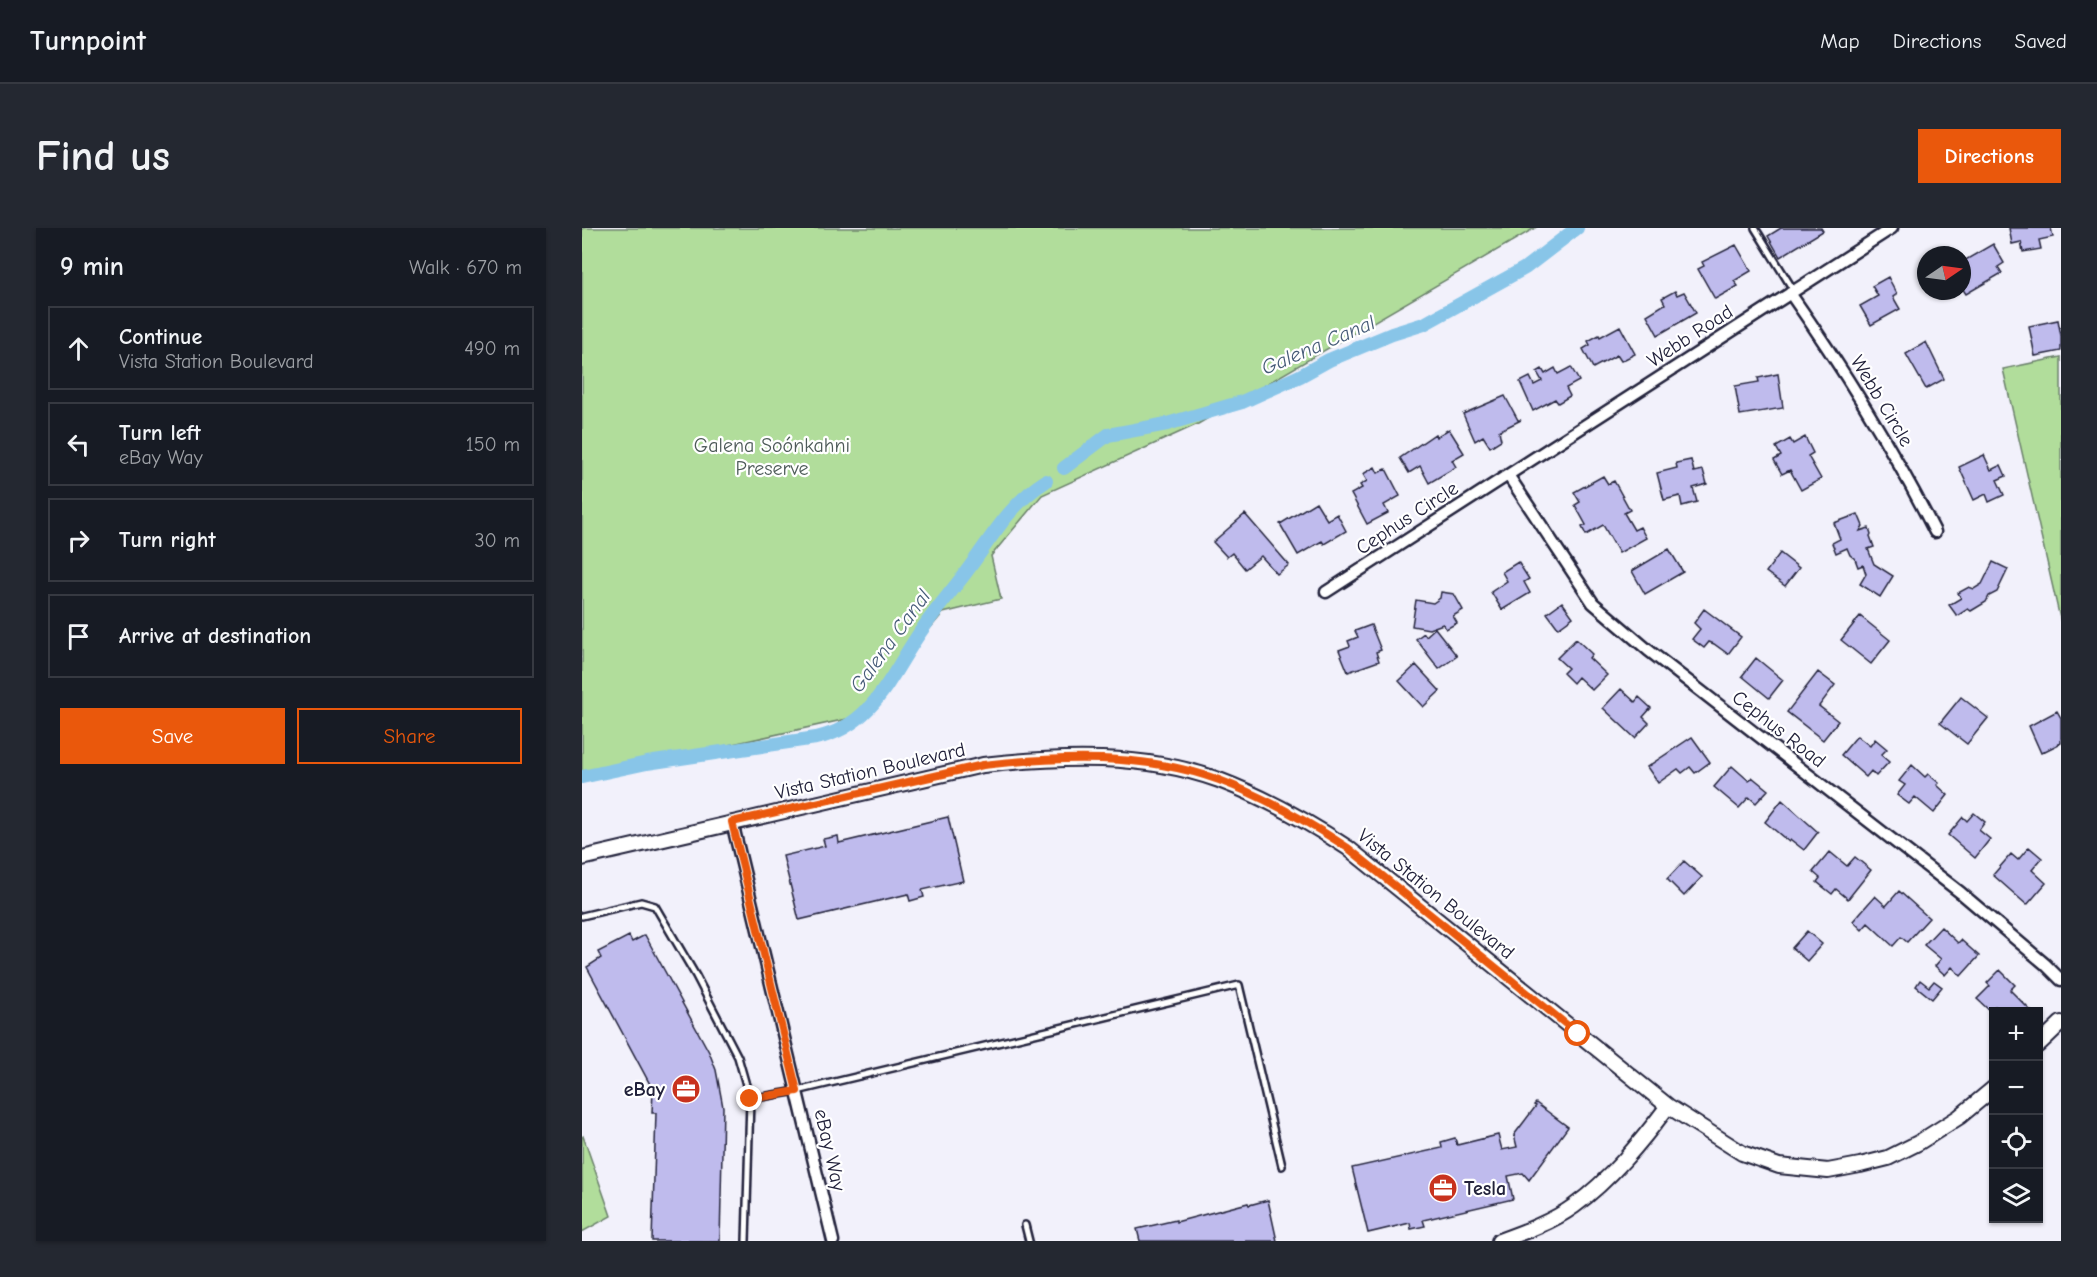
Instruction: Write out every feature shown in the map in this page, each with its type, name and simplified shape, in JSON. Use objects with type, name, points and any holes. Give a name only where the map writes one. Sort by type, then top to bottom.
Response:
[{"type":"street","name":"Webb Road","points":[[1508,475],[1892,228]]},
{"type":"street","name":"Webb Circle","points":[[1792,292],[1884,438],[1935,532]]},
{"type":"street","name":"Cephus Circle","points":[[1326,592],[1508,475]]},
{"type":"street","name":"Cephus Road","points":[[1508,475],[1593,603],[1648,650],[1961,894],[2061,980]]},
{"type":"street","name":"Vista Station Boulevard","points":[[582,858],[983,765],[1021,760],[1100,759],[1139,762],[1216,779],[1252,793],[1315,826],[1348,848],[1668,1106],[1742,1153],[1779,1166],[1828,1171],[1888,1158],[1918,1143],[1959,1117],[1989,1092]]},
{"type":"street","name":"eBay Way","points":[[732,822],[832,1241]]},
{"type":"street","points":[[2043,1040],[2061,1023]]},
{"type":"street","points":[[1499,1241],[1525,1237],[1573,1207],[1607,1177],[1668,1106]]},
{"type":"lane","points":[[1755,228],[1792,292]]},
{"type":"lane","points":[[582,916],[641,902],[657,908],[738,1057],[750,1099],[746,1241]]},
{"type":"lane","points":[[750,1099],[797,1091],[1239,985],[1282,1166]]},
{"type":"lane","points":[[1025,1225],[1029,1241]]},
{"type":"green space","name":"Galena Soónkahni Preserve","points":[[582,228],[1535,228],[1198,424],[1042,495],[991,556],[1001,599],[943,613],[856,717],[582,777]]},
{"type":"green space","points":[[2061,357],[2061,623],[2003,369]]},
{"type":"green space","points":[[582,1137],[611,1216],[582,1232]]},
{"type":"building","points":[[1781,228],[1821,228],[1823,231],[1780,257],[1768,236]]},
{"type":"building","points":[[2009,228],[2051,228],[2053,237],[2039,240],[2041,249],[2023,252],[2021,242],[2012,244]]},
{"type":"building","points":[[1993,244],[2004,263],[1998,267],[2002,273],[1971,291],[1971,257]]},
{"type":"building","points":[[1736,245],[1751,271],[1734,281],[1738,286],[1715,299],[1698,269],[1704,266],[1702,262]]},
{"type":"building","points":[[1888,277],[1897,294],[1893,297],[1900,309],[1871,325],[1860,306],[1878,296],[1872,286]]},
{"type":"building","points":[[1675,291],[1677,295],[1684,292],[1696,313],[1658,335],[1647,315],[1665,304],[1662,298]]},
{"type":"building","points":[[2058,320],[2061,351],[2035,356],[2029,326]]},
{"type":"building","points":[[1620,326],[1635,354],[1621,361],[1617,355],[1593,368],[1583,349],[1590,345],[1588,341]]},
{"type":"building","points":[[1926,342],[1944,379],[1926,389],[1906,354]]},
{"type":"building","points":[[1571,367],[1579,381],[1566,388],[1570,396],[1558,403],[1555,399],[1533,411],[1520,382],[1530,377],[1534,385],[1542,381],[1537,372],[1542,369],[1545,374],[1555,368],[1558,374]]},
{"type":"building","points":[[1778,374],[1783,408],[1740,415],[1735,386],[1759,382],[1758,378]]},
{"type":"building","points":[[1505,396],[1518,420],[1521,420],[1499,431],[1501,440],[1490,447],[1483,436],[1475,441],[1463,414]]},
{"type":"building","points":[[1449,429],[1464,453],[1452,460],[1456,467],[1429,483],[1420,466],[1409,473],[1400,458],[1435,434],[1436,437]]},
{"type":"building","points":[[1805,437],[1813,453],[1808,456],[1821,479],[1801,490],[1790,470],[1782,474],[1774,460],[1781,456],[1776,447],[1790,439],[1793,444]]},
{"type":"building","points":[[1984,455],[1991,470],[2001,465],[2006,476],[1997,480],[2004,495],[1989,502],[1986,494],[1974,500],[1959,467]]},
{"type":"building","points":[[1691,460],[1694,472],[1703,470],[1707,484],[1693,488],[1697,502],[1682,506],[1680,496],[1664,500],[1657,473],[1677,468],[1676,463]]},
{"type":"building","points":[[1375,467],[1378,473],[1386,469],[1400,496],[1384,505],[1388,513],[1367,524],[1351,494],[1362,488],[1360,485],[1367,481],[1363,474]]},
{"type":"building","points":[[1603,476],[1608,484],[1614,481],[1630,510],[1624,513],[1634,530],[1640,527],[1646,538],[1619,553],[1603,525],[1586,535],[1582,527],[1586,525],[1575,505],[1580,502],[1574,492]]},
{"type":"building","points":[[1316,502],[1327,520],[1337,514],[1346,531],[1298,555],[1280,524]]},
{"type":"building","points":[[1245,514],[1289,565],[1277,574],[1261,556],[1245,569],[1232,553],[1227,557],[1213,542]]},
{"type":"building","points":[[1858,514],[1863,526],[1860,531],[1869,528],[1871,534],[1874,547],[1868,549],[1874,564],[1893,576],[1880,597],[1860,584],[1866,574],[1863,565],[1858,567],[1847,548],[1836,553],[1832,543],[1840,539],[1834,523]]},
{"type":"building","points":[[1669,549],[1683,572],[1645,594],[1632,571]]},
{"type":"building","points":[[1780,553],[1799,568],[1785,586],[1766,572]]},
{"type":"building","points":[[1518,562],[1529,579],[1524,582],[1530,593],[1502,610],[1491,592],[1507,581],[1502,572]]},
{"type":"building","points":[[1993,562],[2008,569],[1997,592],[1971,611],[1968,609],[1957,616],[1949,605],[1961,598],[1958,593],[1969,587],[1974,589],[1982,584]]},
{"type":"building","points":[[1441,592],[1454,594],[1463,610],[1453,616],[1457,623],[1446,629],[1443,624],[1429,629],[1412,626],[1416,600],[1433,603],[1440,598]]},
{"type":"building","points":[[1562,602],[1573,617],[1558,628],[1547,613]]},
{"type":"building","points":[[1704,609],[1741,637],[1728,654],[1714,644],[1709,642],[1704,648],[1692,639],[1700,629],[1694,623]]},
{"type":"building","points":[[1860,616],[1890,640],[1871,664],[1841,640]]},
{"type":"building","points":[[1371,625],[1381,650],[1376,652],[1379,661],[1348,672],[1339,650],[1350,646],[1348,641],[1358,637],[1355,631]]},
{"type":"building","points":[[1435,628],[1457,656],[1439,669],[1416,639],[1424,633],[1426,636]]},
{"type":"building","points":[[1576,639],[1592,654],[1589,658],[1607,675],[1592,690],[1578,677],[1573,683],[1563,673],[1568,668],[1557,658]]},
{"type":"building","points":[[1756,658],[1783,680],[1769,698],[1742,676]]},
{"type":"building","points":[[1416,665],[1440,691],[1423,707],[1399,681]]},
{"type":"building","points":[[1818,672],[1835,685],[1819,706],[1838,721],[1823,740],[1787,712]]},
{"type":"building","points":[[1621,689],[1635,702],[1639,697],[1651,708],[1643,717],[1649,723],[1635,738],[1603,708]]},
{"type":"building","points":[[1961,697],[1988,718],[1967,744],[1940,723]]},
{"type":"building","points":[[2057,711],[2061,718],[2061,743],[2041,753],[2029,726]]},
{"type":"building","points":[[1857,736],[1870,746],[1875,739],[1887,749],[1881,755],[1889,762],[1876,776],[1871,771],[1866,777],[1841,755]]},
{"type":"building","points":[[1692,737],[1710,762],[1695,773],[1690,767],[1682,773],[1678,769],[1658,783],[1647,767]]},
{"type":"building","points":[[1912,765],[1925,777],[1928,774],[1939,783],[1937,785],[1948,795],[1934,813],[1915,797],[1909,804],[1897,795],[1905,785],[1899,781]]},
{"type":"building","points":[[1732,766],[1749,781],[1752,777],[1768,790],[1756,803],[1749,797],[1739,808],[1714,787]]},
{"type":"building","points":[[1782,800],[1818,832],[1804,850],[1791,840],[1789,842],[1765,822]]},
{"type":"building","points":[[1974,813],[1985,822],[1979,830],[1990,839],[1975,858],[1948,835],[1963,817],[1967,821]]},
{"type":"building","points":[[948,817],[963,881],[922,890],[924,897],[910,901],[908,894],[799,920],[783,856],[825,846],[823,839],[838,836],[839,843]]},
{"type":"building","points":[[2029,847],[2042,858],[2032,870],[2046,883],[2027,905],[1993,875],[2011,854],[2018,860]]},
{"type":"building","points":[[1830,852],[1847,866],[1855,857],[1871,870],[1848,899],[1836,889],[1832,894],[1817,882],[1820,878],[1813,872]]},
{"type":"building","points":[[1684,861],[1702,877],[1684,896],[1667,879]]},
{"type":"building","points":[[1899,891],[1929,918],[1907,942],[1901,937],[1893,946],[1868,923],[1862,930],[1853,921],[1875,896],[1886,906]]},
{"type":"building","points":[[1941,927],[1958,943],[1961,940],[1979,956],[1961,976],[1952,967],[1945,975],[1935,966],[1941,959],[1924,945]]},
{"type":"building","points":[[1807,931],[1822,944],[1807,961],[1792,948]]},
{"type":"building","name":"eBay","points":[[645,935],[709,1052],[716,1070],[723,1107],[720,1241],[652,1241],[656,1113],[652,1113],[653,1090],[587,967],[601,958],[598,952],[629,936],[632,942]]},
{"type":"building","points":[[2000,970],[2015,985],[2010,990],[2027,1007],[1995,1006],[1989,1007],[1989,1010],[1977,999],[1990,986],[1987,983]]},
{"type":"building","points":[[1920,980],[1929,987],[1934,981],[1942,987],[1932,999],[1916,986]]},
{"type":"building","points":[[1536,1103],[1568,1127],[1529,1180],[1523,1173],[1508,1176],[1513,1199],[1423,1220],[1425,1226],[1411,1229],[1410,1223],[1368,1233],[1352,1168],[1442,1148],[1441,1142],[1455,1138],[1457,1145],[1498,1135],[1502,1150],[1517,1147],[1514,1135]]},
{"type":"building","points":[[1268,1200],[1277,1241],[1140,1241],[1137,1229]]},
{"type":"waterway","name":"Galena Canal","points":[[1064,468],[1108,435],[1167,424],[1242,402],[1300,376],[1329,360],[1392,334],[1424,324],[1525,268],[1577,228]]},
{"type":"waterway","name":"Galena Canal","points":[[582,777],[647,763],[816,738],[836,732],[853,722],[879,696],[926,624],[998,527],[1020,502],[1046,481]]},
{"type":"place","name":"eBay","points":[[686,1089]]},
{"type":"place","name":"Tesla","points":[[1443,1188]]},
{"type":"route","points":[[750,1099],[797,1091],[732,822],[983,765],[1021,760],[1100,759],[1139,762],[1216,779],[1252,793],[1315,826],[1348,848],[1578,1034]]}]
